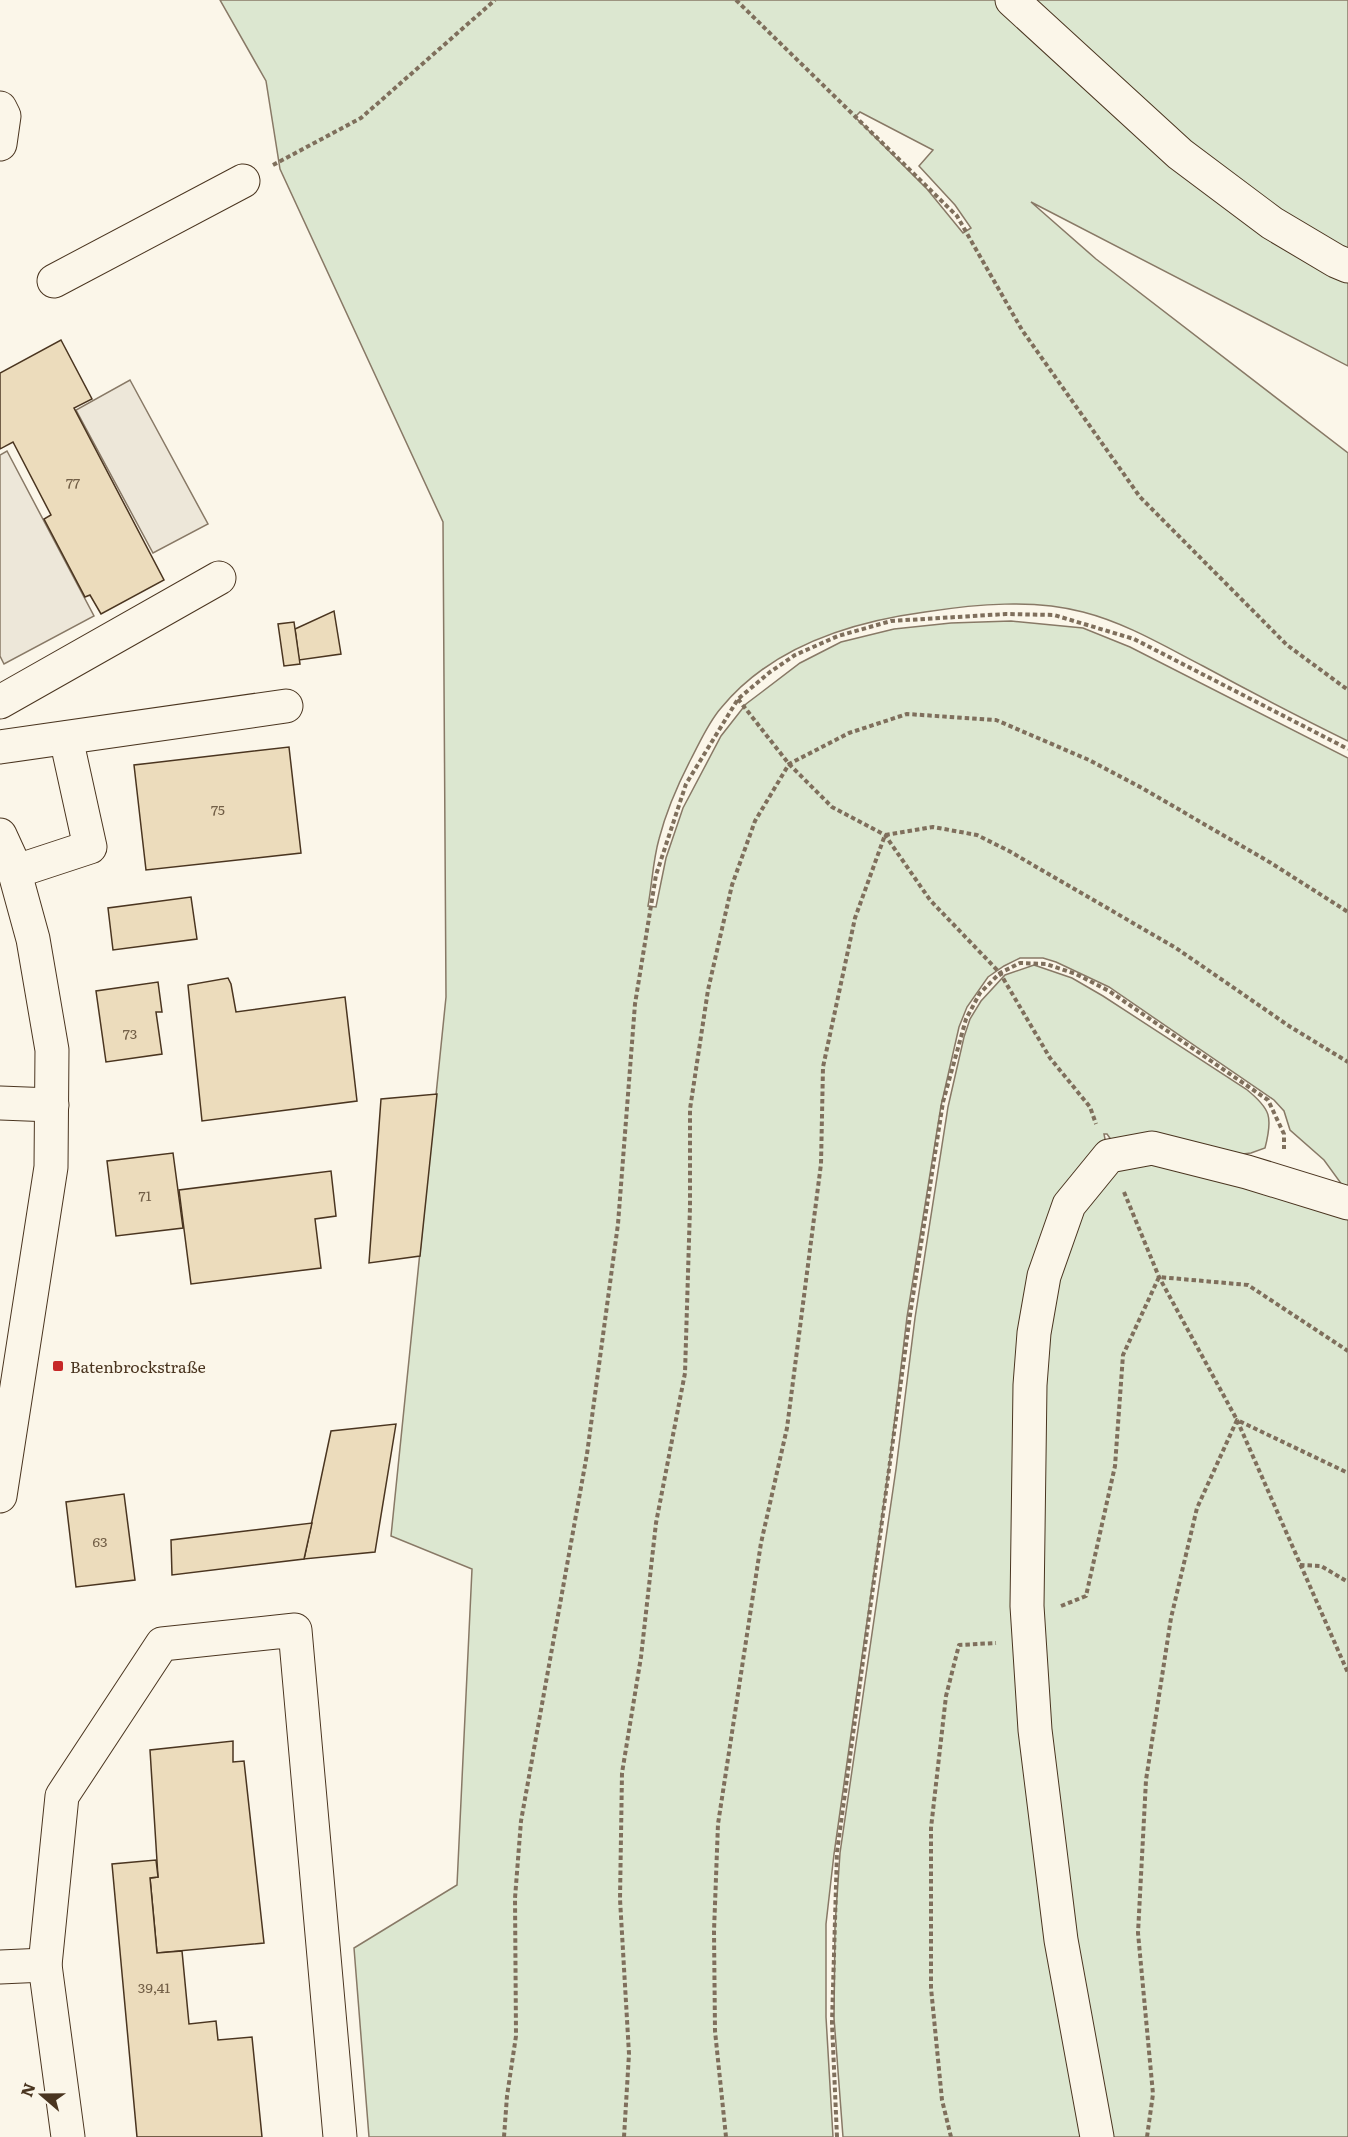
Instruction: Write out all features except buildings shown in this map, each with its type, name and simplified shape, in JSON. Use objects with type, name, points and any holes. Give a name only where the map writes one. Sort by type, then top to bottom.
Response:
[{"type":"street","points":[[1012,0],[1180,154],[1272,223],[1348,266]]},
{"type":"street","points":[[0,108],[4,116],[0,144]]},
{"type":"street","points":[[54,281],[243,181]]},
{"type":"street","points":[[0,702],[219,578]]},
{"type":"street","points":[[0,747],[286,706]]},
{"type":"street","points":[[14,872],[90,848],[66,738]]},
{"type":"street","points":[[0,835],[11,859],[33,939],[52,1050],[51,1167],[0,1496]]},
{"type":"street","points":[[0,1103],[52,1105]]},
{"type":"street","points":[[1097,2137],[1061,1940],[1035,1730],[1027,1606],[1030,1385],[1034,1333],[1044,1276],[1069,1205],[1109,1156],[1152,1148],[1285,1182],[1348,1203]]},
{"type":"street","points":[[68,2137],[45,1965],[62,1796],[162,1644],[295,1630],[340,2137]]},
{"type":"street","points":[[0,1967],[45,1965]]},
{"type":"path","points":[[243,181],[361,118],[495,0]]},
{"type":"path","points":[[736,0],[957,216],[1022,330],[1140,497],[1287,645],[1348,690]]},
{"type":"path","points":[[504,2137],[507,2096],[516,2036],[515,1898],[522,1821],[587,1454],[618,1224],[635,1004],[656,875],[686,784],[738,699],[770,672],[795,655],[838,636],[891,621],[1006,614],[1054,615],[1134,639],[1348,749]]},
{"type":"path","points":[[738,699],[789,764],[832,807],[885,836],[930,900],[1000,973],[1050,1058],[1090,1107],[1159,1277],[1237,1420],[1348,1673]]},
{"type":"path","points":[[624,2137],[629,2054],[620,1899],[622,1773],[640,1657],[656,1522],[684,1373],[690,1207],[690,1109],[708,990],[732,885],[755,821],[789,764],[849,733],[907,714],[996,720],[1089,760],[1142,788],[1271,863],[1348,912]]},
{"type":"path","points":[[885,836],[933,827],[977,834],[1009,850],[1176,948],[1289,1026],[1348,1062]]},
{"type":"path","points":[[726,2137],[715,2031],[714,1931],[718,1824],[762,1543],[787,1428],[821,1164],[823,1067],[855,918],[885,836]]},
{"type":"path","points":[[837,2137],[832,2023],[837,1852],[910,1315],[943,1102],[966,1019],[980,993],[1000,973],[1020,963],[1046,964],[1076,974],[1109,991],[1268,1100],[1284,1134],[1285,1182]]},
{"type":"path","points":[[1159,1277],[1248,1285],[1348,1351]]},
{"type":"path","points":[[1027,1606],[1049,1611],[1086,1596],[1115,1466],[1123,1355],[1159,1277]]},
{"type":"path","points":[[1237,1420],[1348,1473]]},
{"type":"path","points":[[1147,2137],[1153,2094],[1138,1933],[1146,1780],[1171,1618],[1197,1508],[1237,1420]]},
{"type":"path","points":[[1300,1565],[1321,1566],[1348,1582]]},
{"type":"path","points":[[951,2137],[942,2100],[931,1988],[931,1828],[946,1696],[959,1645],[1030,1640]]},
{"type":"green space","points":[[220,0],[1348,0],[1348,366],[1031,202],[1096,259],[1348,453],[1348,741],[1144,636],[1114,622],[1083,612],[1045,605],[1005,604],[897,616],[814,641],[788,653],[741,687],[716,714],[701,739],[673,798],[657,847],[648,906],[656,907],[666,858],[683,808],[721,736],[746,704],[800,663],[841,642],[894,629],[951,623],[1011,621],[1083,628],[1130,647],[1348,758],[1348,1193],[1324,1160],[1290,1130],[1284,1111],[1274,1100],[1109,987],[1056,962],[1043,958],[1020,958],[1004,966],[988,977],[967,1007],[959,1027],[941,1106],[907,1317],[889,1467],[826,1924],[826,2017],[833,2137],[369,2137],[354,1948],[457,1885],[472,1569],[391,1536],[446,997],[443,522],[280,169],[266,81]],"holes":[[[860,112],[933,150],[919,166],[955,205],[971,228],[963,233],[927,189],[855,117]]]},
{"type":"green space","points":[[1034,965],[1072,978],[1103,996],[1246,1089],[1261,1102],[1268,1114],[1268,1137],[1265,1148],[1235,1155],[1112,1141],[1107,1134],[1104,1134],[1106,1144],[1059,1201],[1018,1571],[1090,2137],[843,2137],[834,2018],[835,1926],[840,1853],[896,1469],[915,1318],[948,1107],[970,1019],[981,1001],[1005,975]]},
{"type":"green space","points":[[1153,1159],[1348,1218],[1348,2137],[1110,2137],[1071,1942],[1039,1642],[1046,1320],[1085,1197],[1124,1164]]},
{"type":"shaded area","points":[[130,380],[208,524],[153,553],[76,410]]},
{"type":"shaded area","points":[[7,451],[94,616],[4,664],[0,656],[0,455]]},
{"type":"place","name":"Batenbrockstraße","points":[[58,1366]]}]
